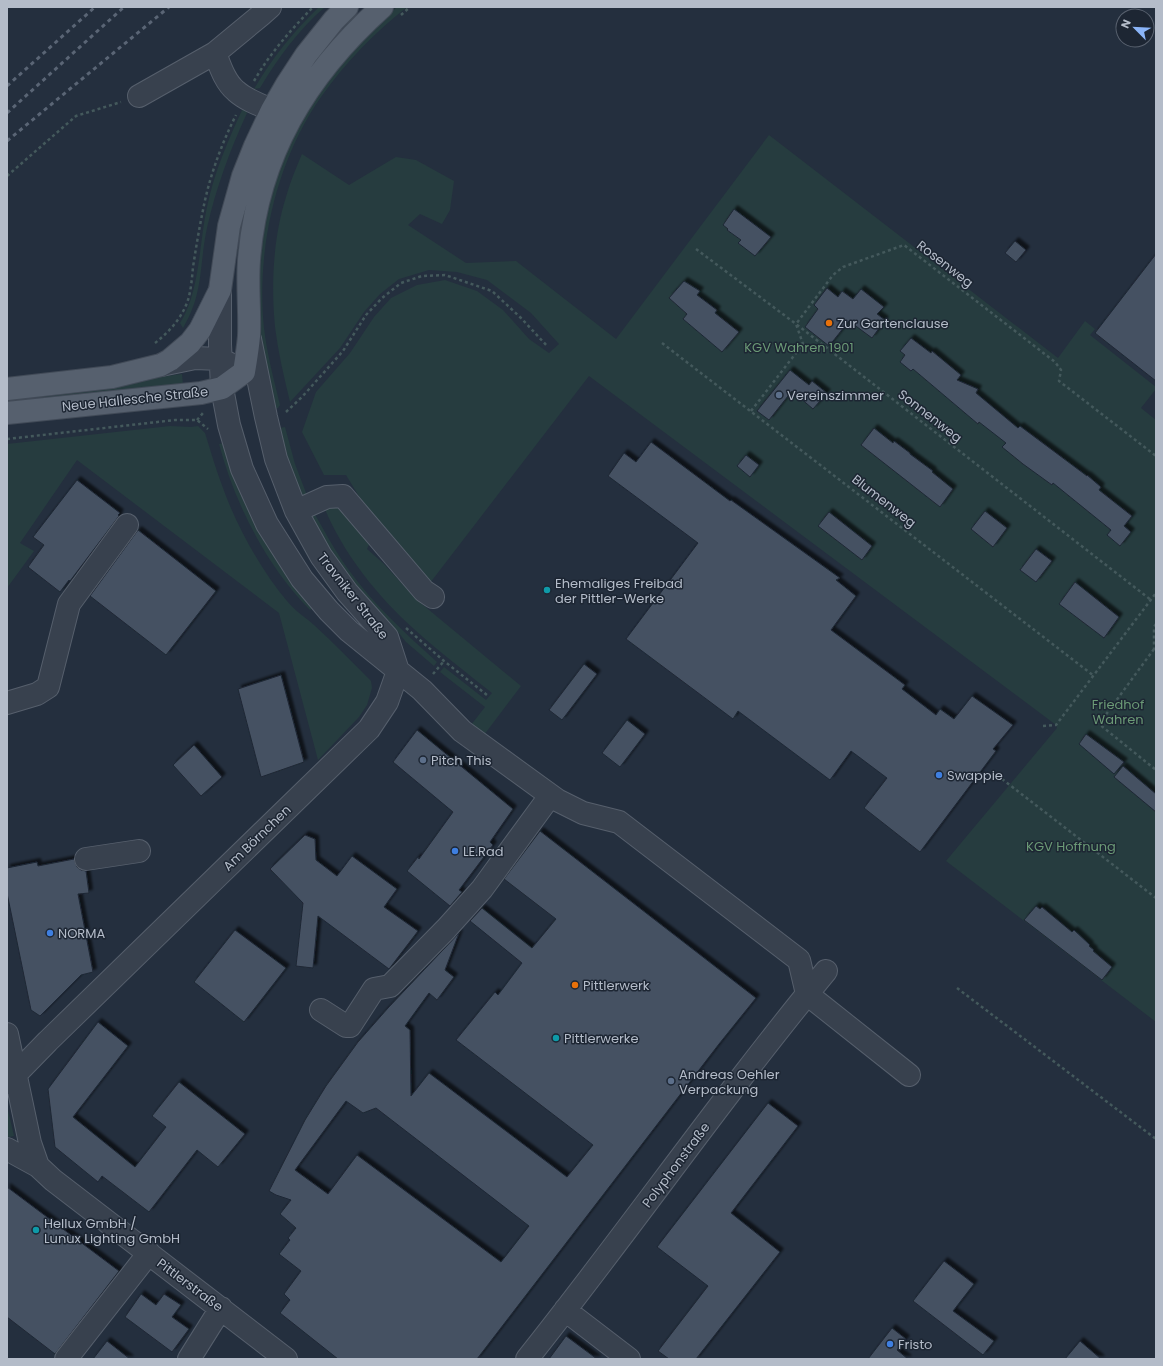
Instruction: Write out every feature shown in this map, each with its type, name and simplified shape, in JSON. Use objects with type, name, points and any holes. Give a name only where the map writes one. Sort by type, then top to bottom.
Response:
[{"type":"main road","name":"Travniker Straße","points":[[220,290],[229,226],[243,176],[255,146],[272,110],[306,55],[334,20],[347,7]]},
{"type":"main road","name":"Travniker Straße","points":[[249,335],[249,260],[253,226],[260,194],[272,158],[293,113],[337,51],[361,26],[389,13]]},
{"type":"main road","points":[[161,365],[170,360],[190,343],[200,330],[220,290]]},
{"type":"main road","points":[[244,372],[249,335]]},
{"type":"main road","name":"Neue Hallesche Straße","points":[[7,389],[112,376],[161,365]]},
{"type":"main road","name":"Neue Hallesche Straße","points":[[7,413],[201,392],[222,388],[244,372]]},
{"type":"street","points":[[139,96],[215,53],[270,7]]},
{"type":"street","points":[[215,53],[227,81],[235,91],[244,97],[272,110]]},
{"type":"street","name":"Travniker Straße","points":[[220,290],[220,359],[222,388],[229,425],[242,470],[267,524],[302,579],[329,611],[349,631],[398,671]]},
{"type":"street","name":"Travniker Straße","points":[[249,335],[276,459],[296,511],[321,556],[347,592],[387,637],[398,671]]},
{"type":"street","points":[[161,365],[195,358],[220,359],[244,372],[261,394]]},
{"type":"street","points":[[296,511],[327,497],[343,496],[424,591],[433,597]]},
{"type":"street","points":[[7,703],[37,694],[48,687],[69,604],[127,526]]},
{"type":"street","points":[[398,671],[422,690],[462,731],[550,796],[583,814],[619,822],[799,960],[807,994],[909,1075]]},
{"type":"street","name":"Am Börnchen","points":[[11,1078],[369,729],[388,702],[398,671]]},
{"type":"street","points":[[321,1010],[346,1026],[350,1026],[374,989],[390,986],[446,930],[482,889],[550,796]]},
{"type":"street","points":[[86,859],[139,851]]},
{"type":"street","name":"Polyphonstraße","points":[[527,1359],[826,971]]},
{"type":"street","name":"Pittlerstraße","points":[[7,1034],[11,1078],[38,1166]]},
{"type":"street","name":"Pittlerstraße","points":[[7,1149],[38,1166],[53,1180],[286,1359]]},
{"type":"street","points":[[66,1359],[149,1253]]},
{"type":"street","points":[[189,1359],[220,1308]]},
{"type":"street","points":[[566,1310],[629,1359]]},
{"type":"path","points":[[389,13],[410,7]]},
{"type":"path","points":[[7,176],[76,116],[139,96]]},
{"type":"path","name":"Rosenweg","points":[[796,324],[833,275],[843,267],[904,245],[1055,362],[1061,370],[1060,381],[1156,456]]},
{"type":"path","name":"Sonnenweg","points":[[696,249],[796,324],[1151,600]]},
{"type":"path","points":[[285,412],[302,397],[343,351],[366,315],[382,298],[401,283],[422,276],[445,275],[492,291],[521,318],[548,347]]},
{"type":"path","points":[[751,411],[803,344],[796,324]]},
{"type":"path","name":"Blumenweg","points":[[662,343],[1094,676]]},
{"type":"path","points":[[284,405],[288,420]]},
{"type":"path","points":[[7,439],[175,420],[197,420],[210,431]]},
{"type":"path","points":[[1043,726],[1056,725],[1156,593]]},
{"type":"path","points":[[1156,624],[1154,627],[1155,651],[1098,724],[1156,770]]},
{"type":"path","points":[[405,627],[487,695]]},
{"type":"path","points":[[1002,780],[1156,898]]},
{"type":"path","points":[[958,988],[1156,1139]]},
{"type":"green space","points":[[319,7],[325,7],[306,25],[290,44],[260,88],[254,89],[268,66],[300,26]]},
{"type":"green space","points":[[397,7],[407,7],[383,27],[361,49],[340,72],[321,97],[305,122],[292,149],[281,178],[273,207],[267,238],[263,268],[262,298],[265,338],[280,405],[275,409],[263,355],[257,299],[262,227],[270,195],[282,160],[304,113],[346,55]]},
{"type":"green space","points":[[244,106],[247,113],[229,155],[219,184],[207,228],[198,291],[190,315],[183,328],[180,323],[187,311],[192,297],[198,267],[204,221],[210,194],[222,155]]},
{"type":"green space","points":[[769,135],[1058,358],[1085,321],[1095,329],[1090,335],[1156,387],[1141,408],[1156,420],[1156,1022],[946,861],[1057,728],[1056,725],[589,376],[430,583],[380,531],[346,475],[324,475],[302,432],[316,392],[350,353],[374,317],[391,298],[417,285],[445,280],[477,291],[503,310],[529,339],[549,353],[559,344],[531,313],[487,280],[457,272],[429,270],[399,279],[380,294],[364,312],[340,348],[290,402],[276,336],[273,278],[278,229],[289,186],[302,154],[349,185],[396,157],[416,160],[454,181],[450,210],[442,224],[420,214],[408,225],[466,263],[516,261],[616,339]]},
{"type":"green space","points":[[182,374],[183,385],[108,391],[7,404],[7,398]]},
{"type":"green space","points":[[170,426],[198,426],[205,433],[228,502],[250,548],[268,576],[290,605],[311,622],[371,681],[372,688],[367,705],[359,717],[318,760],[279,613],[77,460],[20,543],[34,551],[7,588],[7,444]]},
{"type":"green space","points":[[285,427],[295,464],[308,498],[300,496],[290,466],[280,428]]},
{"type":"green space","points":[[224,443],[238,487],[249,512],[287,573],[313,608],[310,610],[279,574],[254,533],[243,511],[226,467],[219,444]]},
{"type":"green space","points":[[339,505],[371,540],[367,549],[383,563],[417,600],[521,686],[484,735],[471,725],[485,707],[440,672],[444,667],[486,700],[492,693],[423,637],[400,616],[374,588],[362,573],[341,541],[324,507]]},
{"type":"green space","points":[[313,511],[339,555],[358,582],[390,618],[437,662],[434,666],[388,624],[343,572],[311,518]]},
{"type":"green space","points":[[7,1106],[14,1136],[9,1137],[7,1136]]},
{"type":"building","points":[[734,209],[771,237],[755,256],[738,243],[741,240],[727,230],[728,229],[723,225]]},
{"type":"building","points":[[1015,241],[1026,250],[1016,262],[1005,253]]},
{"type":"building","points":[[1156,254],[1156,381],[1095,333]]},
{"type":"building","points":[[684,281],[700,291],[697,295],[717,310],[715,313],[739,332],[722,352],[683,319],[687,314],[669,298]]},
{"type":"building","points":[[827,288],[838,297],[842,291],[853,299],[861,289],[884,307],[877,314],[885,320],[872,338],[849,321],[829,346],[805,327],[818,309],[814,305]]},
{"type":"building","points":[[911,338],[931,353],[932,351],[961,375],[957,380],[978,389],[976,393],[1018,428],[1020,426],[1087,475],[1101,487],[1099,490],[1132,516],[1124,526],[1131,532],[1120,546],[1107,535],[1111,530],[1053,483],[1052,485],[1023,464],[1002,447],[1006,443],[979,422],[978,424],[913,369],[911,371],[900,362],[905,355],[900,351]]},
{"type":"building","points":[[790,370],[809,385],[812,381],[827,393],[813,409],[792,391],[769,420],[757,411]]},
{"type":"building","points":[[874,428],[893,443],[894,441],[910,453],[953,489],[940,507],[861,445]]},
{"type":"building","points":[[651,442],[730,501],[731,500],[840,578],[836,580],[856,596],[831,630],[905,685],[902,689],[936,715],[940,709],[954,719],[972,696],[1013,725],[993,749],[996,751],[920,852],[864,808],[887,778],[851,751],[830,780],[738,711],[733,719],[626,639],[698,543],[608,476],[624,453],[636,462]]},
{"type":"building","points":[[746,455],[759,465],[750,477],[737,466]]},
{"type":"building","points":[[77,480],[120,513],[70,581],[69,580],[60,592],[28,567],[44,545],[33,537]]},
{"type":"building","points":[[985,511],[1007,528],[993,547],[971,529]]},
{"type":"building","points":[[829,512],[872,546],[862,560],[818,526]]},
{"type":"building","points":[[138,530],[216,591],[166,655],[90,596]]},
{"type":"building","points":[[1036,549],[1052,561],[1036,582],[1020,570]]},
{"type":"building","points":[[1075,582],[1119,617],[1104,638],[1059,604]]},
{"type":"building","points":[[584,664],[597,674],[562,720],[549,710]]},
{"type":"building","points":[[281,675],[304,762],[261,777],[238,689]]},
{"type":"building","points":[[627,720],[645,734],[620,767],[602,753]]},
{"type":"building","points":[[417,730],[513,809],[490,842],[493,845],[459,890],[462,892],[450,906],[407,871],[418,857],[419,859],[453,812],[393,762]]},
{"type":"building","points":[[1086,734],[1124,762],[1114,774],[1079,744]]},
{"type":"building","points":[[194,745],[222,777],[201,796],[173,765]]},
{"type":"building","points":[[1123,766],[1156,794],[1156,812],[1114,777]]},
{"type":"building","points":[[540,831],[756,998],[477,1359],[338,1359],[280,1313],[290,1300],[284,1294],[301,1271],[279,1254],[290,1240],[288,1238],[296,1228],[280,1214],[291,1200],[269,1191],[305,1120],[326,1086],[358,1042],[459,933],[445,970],[454,977],[437,1000],[429,993],[405,1026],[410,1030],[411,1096],[429,1073],[567,1177],[593,1145],[456,1040],[495,992],[498,995],[522,963],[470,921],[482,908],[532,948],[556,919],[504,879]],"holes":[[[346,1101],[363,1113],[376,1108],[529,1226],[501,1262],[357,1155],[328,1194],[295,1170]]]},
{"type":"building","points":[[305,835],[315,839],[316,860],[337,876],[352,856],[397,889],[384,907],[418,931],[389,969],[318,916],[313,968],[296,966],[303,903],[270,869]]},
{"type":"building","name":"NORMA","points":[[74,859],[77,867],[86,871],[89,893],[78,894],[93,972],[81,975],[40,1016],[31,1010],[7,893],[7,868],[37,862],[38,866]]},
{"type":"building","points":[[1036,906],[1040,909],[1042,907],[1072,932],[1074,930],[1090,945],[1089,946],[1094,950],[1093,951],[1112,967],[1102,980],[1024,920]]},
{"type":"building","points":[[235,930],[286,968],[244,1022],[194,982]]},
{"type":"building","points":[[98,1022],[128,1046],[73,1117],[135,1167],[166,1127],[152,1116],[179,1082],[245,1134],[218,1167],[197,1150],[149,1212],[102,1176],[98,1182],[55,1147],[48,1089]]},
{"type":"building","points":[[768,1103],[798,1126],[731,1213],[780,1252],[696,1359],[669,1359],[658,1351],[708,1286],[657,1247]]},
{"type":"building","name":"Hellux GmbH / Lunux Lighting GmbH","points":[[7,1187],[119,1271],[55,1354],[7,1317]]},
{"type":"building","points":[[944,1261],[974,1284],[953,1311],[994,1341],[983,1355],[913,1301]]},
{"type":"building","points":[[141,1294],[156,1305],[164,1294],[181,1305],[172,1317],[189,1329],[172,1352],[125,1317]]},
{"type":"building","name":"Fristo","points":[[892,1328],[906,1339],[897,1350],[908,1359],[868,1359]]},
{"type":"building","points":[[566,1336],[597,1359],[549,1359]]},
{"type":"building","points":[[107,1341],[130,1359],[93,1359]]},
{"type":"building","points":[[1080,1341],[1101,1359],[1065,1359]]},
{"type":"railway","points":[[7,86],[95,7]]},
{"type":"railway","points":[[7,113],[124,7]]},
{"type":"railway","points":[[7,141],[169,7]]},
{"type":"place","name":"Zur Gartenclause","points":[[829,323]]},
{"type":"place","name":"Vereinszimmer","points":[[779,395]]},
{"type":"place","name":"Ehemaliges Freibad der Pittler-Werke","points":[[547,590]]},
{"type":"place","name":"Pitch This","points":[[423,760]]},
{"type":"place","name":"Swappie","points":[[939,775]]},
{"type":"place","name":"LE.Rad","points":[[455,851]]},
{"type":"place","name":"NORMA","points":[[50,933]]},
{"type":"place","name":"Pittlerwerk","points":[[575,985]]},
{"type":"place","name":"Pittlerwerke","points":[[556,1038]]},
{"type":"place","name":"Andreas Oehler Verpackung","points":[[671,1081]]},
{"type":"place","name":"Hellux GmbH / Lunux Lighting GmbH","points":[[36,1230]]},
{"type":"place","name":"Fristo","points":[[890,1344]]},
{"type":"park label","name":"KGV Wahren 1901","points":[[799,347]]},
{"type":"park label","name":"Friedhof Wahren","points":[[1118,712]]},
{"type":"park label","name":"KGV Hoffnung","points":[[1071,846]]}]
